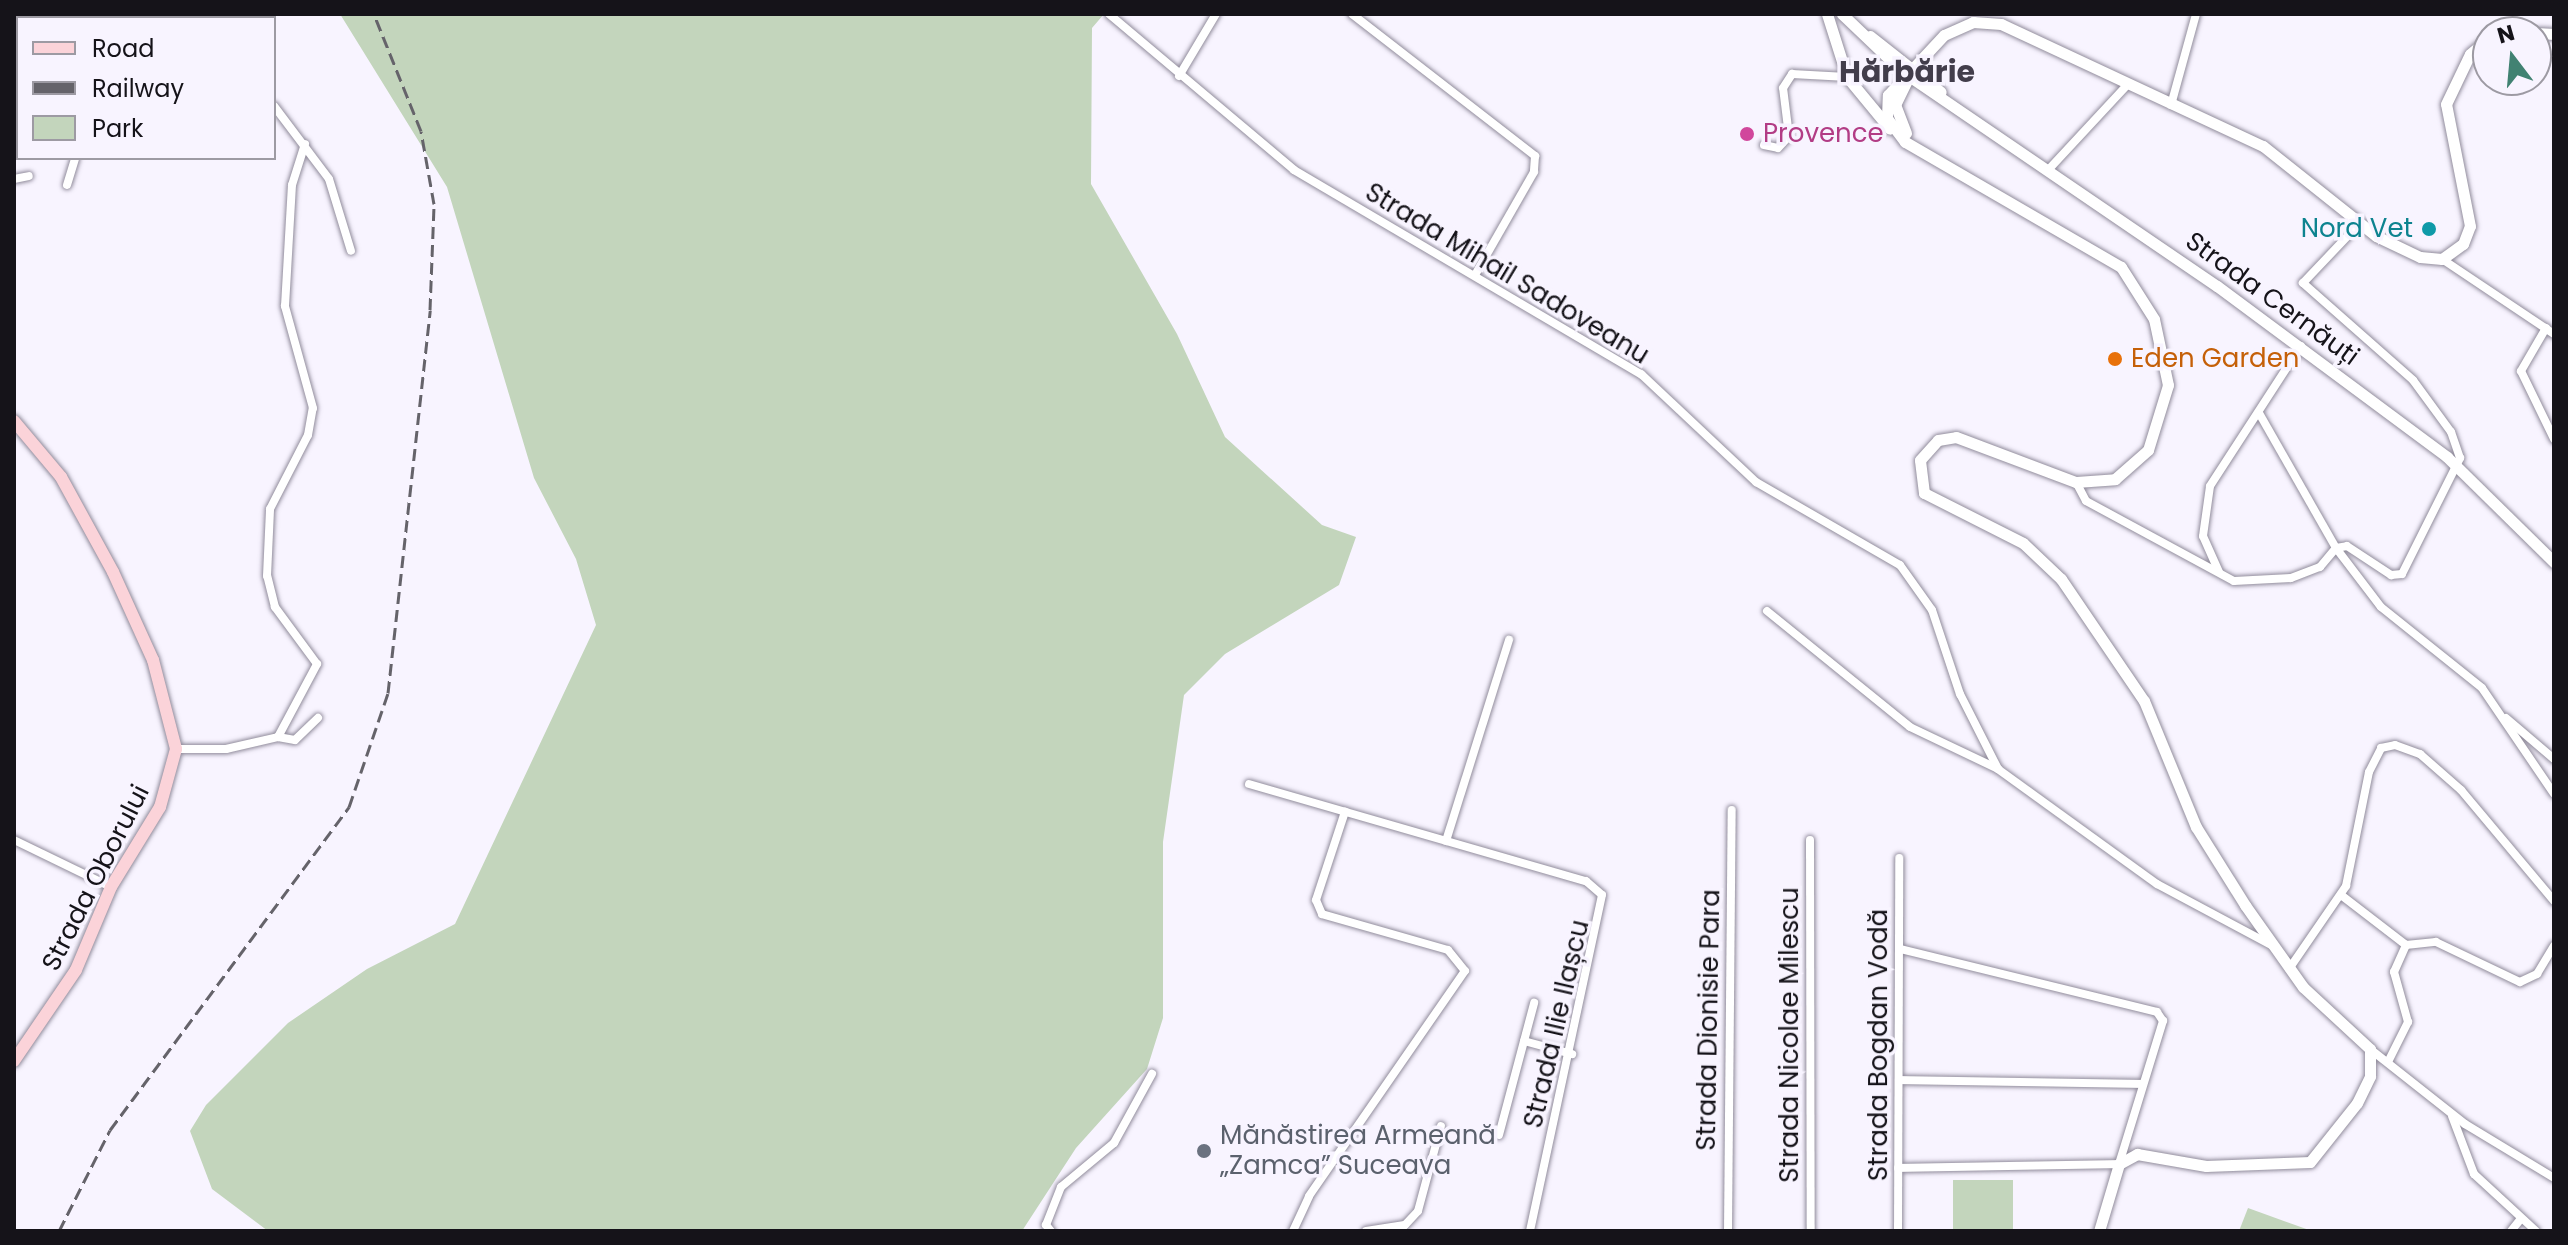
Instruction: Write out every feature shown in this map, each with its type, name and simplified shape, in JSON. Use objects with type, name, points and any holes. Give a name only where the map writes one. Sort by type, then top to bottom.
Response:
[{"type":"main road","name":"Strada Oborului","points":[[14,421],[61,477],[113,572],[153,660],[176,749],[160,807],[111,887],[76,970],[14,1061]]},
{"type":"street","name":"Strada Mihail Sadoveanu","points":[[1109,14],[1294,170],[1641,374],[1776,496],[1900,565],[1932,610],[1960,694],[1998,769]]},
{"type":"street","points":[[1179,76],[1216,14]]},
{"type":"street","points":[[1352,14],[1535,156],[1534,172],[1475,275]]},
{"type":"street","points":[[1827,14],[1847,77],[1897,135],[2088,241],[2128,274],[2148,305],[2168,385],[2158,433],[2135,467],[2115,479],[2076,482],[1956,437],[1938,440],[1920,460],[1924,493],[1935,503],[2023,543],[2061,579],[2144,701],[2196,827],[2289,969],[2370,1049],[2452,1115],[2554,1178]]},
{"type":"street","name":"Strada Cernăuți","points":[[1842,14],[1908,72],[2050,168],[2301,346],[2458,466],[2554,562]]},
{"type":"street","points":[[2171,105],[2196,14]]},
{"type":"street","points":[[1897,135],[1886,105],[1908,72],[1944,35],[1989,21],[2278,155],[2358,225],[2411,254],[2442,259],[2554,334]]},
{"type":"street","points":[[2442,259],[2463,244],[2470,226],[2446,104],[2472,52]]},
{"type":"street","points":[[1764,145],[1778,148],[1789,136],[1787,77],[1799,71],[1847,77]]},
{"type":"street","points":[[1908,72],[1895,113],[1927,152]]},
{"type":"street","points":[[2050,168],[2127,85]]},
{"type":"street","points":[[276,108],[329,179],[351,251]]},
{"type":"street","points":[[278,737],[317,664],[275,607],[267,576],[270,509],[308,435],[313,408],[285,306],[292,185],[305,144]]},
{"type":"street","points":[[67,185],[74,160]]},
{"type":"street","points":[[14,179],[29,176]]},
{"type":"street","points":[[2076,482],[2086,501],[2220,574],[2258,585],[2291,578],[2320,567],[2336,548],[2347,546],[2391,575],[2402,574],[2458,466],[2458,442],[2413,380],[2303,283],[2358,225]]},
{"type":"street","points":[[2546,328],[2521,371],[2554,439]]},
{"type":"street","points":[[2220,574],[2203,536],[2205,501],[2226,451],[2259,413],[2301,346]]},
{"type":"street","points":[[2259,413],[2336,548],[2393,620],[2457,664],[2489,702],[2554,794]]},
{"type":"street","name":"Strada Mihail Sadoveanu","points":[[1767,611],[1899,720],[1998,769],[2157,884],[2273,946]]},
{"type":"street","points":[[1446,841],[1509,640]]},
{"type":"street","points":[[2489,702],[2554,759]]},
{"type":"street","points":[[176,749],[226,749],[278,737],[295,740],[318,718]]},
{"type":"street","points":[[2289,969],[2341,895],[2369,772],[2381,748],[2395,745],[2420,754],[2461,790],[2554,901]]},
{"type":"street","name":"Strada Ilie Ilașcu","points":[[1249,784],[1586,881],[1602,895],[1572,1054],[1530,1231]]},
{"type":"street","name":"Strada Dionisie Para","points":[[1728,1231],[1732,810]]},
{"type":"street","points":[[1293,1231],[1309,1196],[1465,971],[1448,950],[1322,914],[1316,900],[1345,812]]},
{"type":"street","points":[[14,840],[111,887]]},
{"type":"street","name":"Strada Nicolae Milescu","points":[[1810,840],[1811,1231]]},
{"type":"street","name":"Strada Bogdan Vodă","points":[[1898,1231],[1899,858]]},
{"type":"street","points":[[2341,895],[2406,945],[2436,942],[2520,982],[2537,974],[2554,946]]},
{"type":"street","points":[[2388,1062],[2408,1022],[2394,972],[2406,945]]},
{"type":"street","points":[[1900,949],[2163,1017],[2099,1231]]},
{"type":"street","points":[[1499,1135],[1534,1003]]},
{"type":"street","points":[[1524,1041],[1572,1054]]},
{"type":"street","points":[[1898,1168],[2119,1164],[2145,1153],[2206,1166],[2310,1162],[2357,1103],[2372,1069],[2370,1049]]},
{"type":"street","points":[[1051,1231],[1046,1225],[1061,1187],[1114,1143],[1152,1074]]},
{"type":"street","points":[[1899,1080],[2142,1084]]},
{"type":"street","points":[[2452,1115],[2474,1174],[2520,1220],[2536,1231]]},
{"type":"street","points":[[1366,1231],[1405,1225],[1418,1211],[1441,1126]]},
{"type":"street","points":[[2511,1231],[2520,1220]]},
{"type":"green space","points":[[340,14],[1104,14],[1092,28],[1091,184],[1177,334],[1225,437],[1322,525],[1356,537],[1339,585],[1225,654],[1184,695],[1163,842],[1163,1018],[1147,1069],[1076,1148],[1022,1231],[268,1231],[212,1189],[190,1131],[206,1105],[288,1023],[367,969],[455,924],[596,625],[576,559],[534,478],[447,187]]},
{"type":"green space","points":[[1953,1180],[2013,1180],[2013,1231],[1953,1231]]},
{"type":"green space","points":[[2248,1208],[2312,1231],[2239,1231]]},
{"type":"railway","points":[[59,1231],[110,1130],[349,807],[388,693],[430,310],[434,204],[421,131],[374,14]]},
{"type":"place","name":"Provence","points":[[1747,134]]},
{"type":"place","name":"Nord Vet","points":[[2429,229]]},
{"type":"place","name":"Eden Garden","points":[[2115,359]]},
{"type":"place","name":"Mănăstirea Armeană „Zamca” Suceava","points":[[1204,1151]]},
{"type":"district","name":"Hărbărie","points":[[1907,72]]}]
